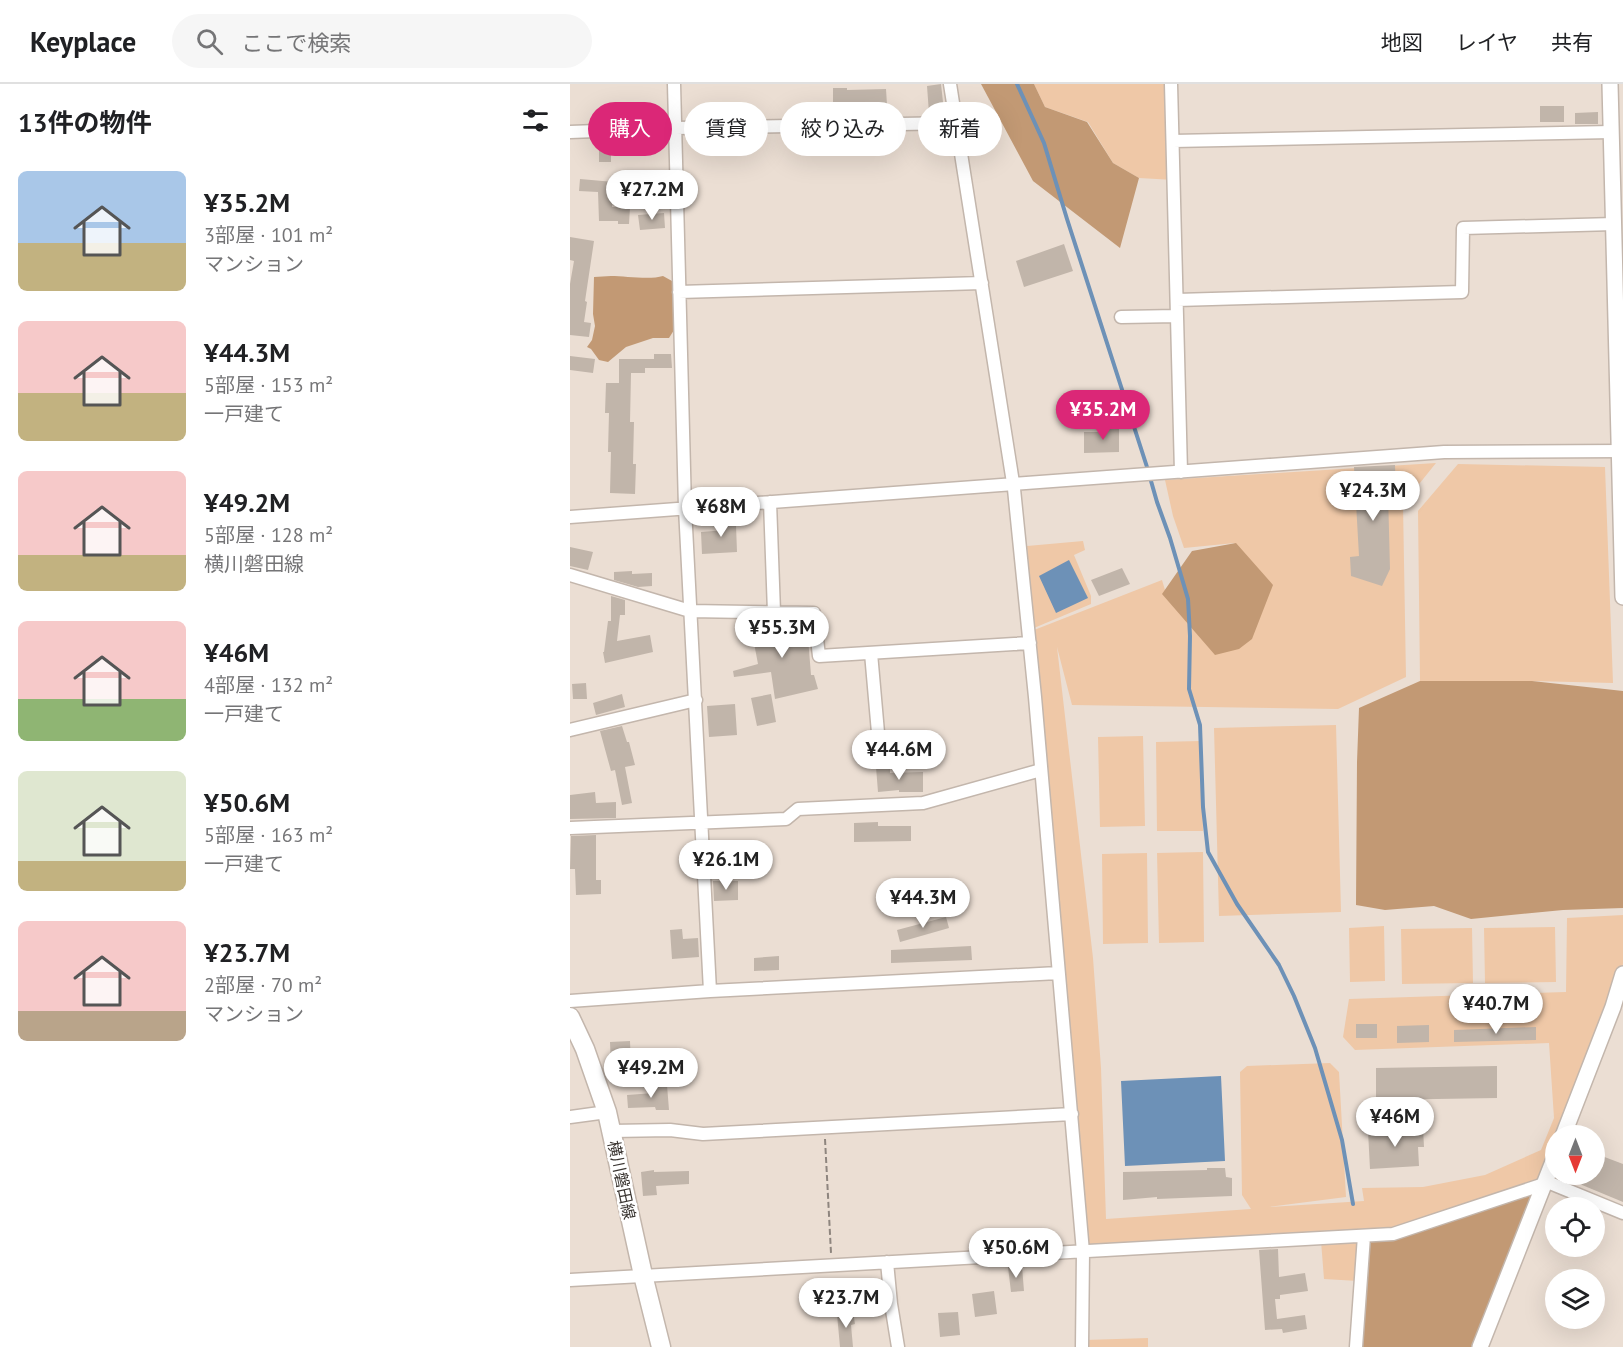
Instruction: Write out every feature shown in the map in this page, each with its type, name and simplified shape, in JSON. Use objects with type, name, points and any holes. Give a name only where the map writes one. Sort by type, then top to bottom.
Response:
[{"type":"main road","name":"横川磐田線","points":[[570,1017],[585,1049],[607,1112],[661,1347]]},
{"type":"street","points":[[674,84],[685,508],[710,991]]},
{"type":"street","points":[[950,84],[953,102]]},
{"type":"street","points":[[1171,84],[1182,472]]},
{"type":"street","points":[[1610,84],[1615,128],[1614,224],[1619,287],[1623,597]]},
{"type":"street","points":[[570,132],[918,124]]},
{"type":"street","points":[[1173,141],[1615,128]]},
{"type":"street","points":[[961,156],[1013,484],[1030,644],[1083,1252],[1082,1347]]},
{"type":"street","points":[[1177,300],[1462,292],[1463,228],[1614,224]]},
{"type":"street","points":[[679,292],[982,283]]},
{"type":"street","points":[[1121,317],[1177,316]]},
{"type":"street","points":[[570,517],[1444,452],[1621,451]]},
{"type":"street","points":[[770,502],[774,612]]},
{"type":"street","points":[[570,575],[690,611],[814,613],[819,656],[1030,644]]},
{"type":"street","points":[[871,653],[879,744]]},
{"type":"street","points":[[570,729],[696,700]]},
{"type":"street","points":[[570,828],[786,819],[798,809],[923,804],[1041,770]]},
{"type":"street","points":[[570,1001],[710,991],[1058,973]]},
{"type":"street","points":[[1568,1125],[1618,1009],[1623,974]]},
{"type":"street","points":[[570,1117],[607,1112]]},
{"type":"street","points":[[612,1131],[670,1130],[703,1134],[1072,1114]]},
{"type":"street","points":[[570,1280],[1393,1234],[1545,1183]]},
{"type":"street","points":[[1480,1347],[1545,1183]]},
{"type":"street","points":[[1550,1185],[1623,1213]]},
{"type":"street","points":[[1356,1347],[1364,1236]]},
{"type":"street","points":[[887,1262],[898,1347]]},
{"type":"path","points":[[825,1128],[832,1265]]},
{"type":"shaded area","points":[[981,84],[1034,84],[1045,107],[1087,122],[1113,163],[1139,178],[1120,248],[1033,181],[1002,123],[1002,102],[991,102]]},
{"type":"shaded area","points":[[1034,84],[1171,84],[1174,180],[1139,178],[1113,163],[1088,122],[1045,107]]},
{"type":"shaded area","points":[[663,276],[672,281],[675,287],[674,330],[669,338],[653,338],[626,347],[608,362],[599,360],[587,347],[592,340],[595,326],[594,277],[645,278]]},
{"type":"shaded area","points":[[1436,463],[1403,504],[1406,677],[1338,709],[1072,705],[1057,647],[1093,958],[1101,1068],[1106,1219],[1251,1209],[1242,1195],[1240,1072],[1247,1066],[1330,1063],[1339,1072],[1346,1197],[1269,1207],[1364,1201],[1362,1188],[1423,1187],[1485,1175],[1541,1150],[1545,1140],[1545,1180],[1541,1191],[1389,1235],[1088,1252],[1029,632],[1162,580],[1168,600],[1235,543],[1184,548],[1173,516],[1165,480]]},
{"type":"shaded area","points":[[1458,464],[1605,467],[1613,683],[1420,681],[1418,511]]},
{"type":"shaded area","points":[[1083,541],[1085,550],[1074,555],[1091,596],[1091,604],[1034,628],[1027,546]]},
{"type":"shaded area","points":[[1236,543],[1273,585],[1252,639],[1239,649],[1215,655],[1162,594],[1192,551]]},
{"type":"shaded area","points":[[1420,681],[1532,681],[1623,691],[1623,908],[1563,910],[1471,919],[1434,906],[1385,910],[1356,905],[1359,708]]},
{"type":"shaded area","points":[[1336,725],[1341,912],[1219,916],[1214,728]]},
{"type":"shaded area","points":[[1143,736],[1145,826],[1100,827],[1098,737]]},
{"type":"shaded area","points":[[1201,741],[1203,831],[1157,831],[1156,742]]},
{"type":"shaded area","points":[[1203,852],[1204,942],[1159,943],[1157,853]]},
{"type":"shaded area","points":[[1147,853],[1148,943],[1103,944],[1102,854]]},
{"type":"shaded area","points":[[1623,915],[1623,963],[1620,986],[1566,1125],[1551,1125],[1554,1118],[1549,1043],[1355,1050],[1343,1037],[1349,999],[1566,992],[1567,918]]},
{"type":"shaded area","points":[[1384,926],[1385,981],[1350,982],[1349,928]]},
{"type":"shaded area","points":[[1555,927],[1556,982],[1485,983],[1484,928]]},
{"type":"shaded area","points":[[1472,928],[1473,983],[1402,984],[1401,929]]},
{"type":"shaded area","points":[[1541,1191],[1481,1347],[1363,1347],[1361,1278],[1366,1236]]},
{"type":"shaded area","points":[[1364,1239],[1358,1281],[1324,1279],[1321,1241]]},
{"type":"shaded area","points":[[1148,1338],[1148,1347],[1085,1347],[1085,1340]]},
{"type":"water","points":[[1069,560],[1088,598],[1056,613],[1039,576]]},
{"type":"water","points":[[1221,1076],[1225,1161],[1125,1166],[1121,1081]]},
{"type":"building","points":[[941,84],[943,102],[928,102],[927,86]]},
{"type":"building","points":[[833,88],[886,89],[887,102],[833,102]]},
{"type":"building","points":[[1540,106],[1564,106],[1564,122],[1540,122]]},
{"type":"building","points":[[1598,112],[1598,124],[1575,124],[1575,113]]},
{"type":"building","points":[[599,156],[611,156],[611,162],[599,162]]},
{"type":"building","points":[[580,179],[614,182],[612,207],[630,207],[629,224],[618,224],[618,221],[599,221],[598,192],[579,191]]},
{"type":"building","points":[[664,213],[665,228],[640,230],[638,215]]},
{"type":"building","points":[[570,237],[594,241],[585,301],[587,302],[584,322],[591,323],[589,337],[570,335],[570,284],[574,261],[570,260]]},
{"type":"building","points":[[1064,244],[1073,271],[1024,287],[1016,261]]},
{"type":"building","points":[[654,354],[671,354],[672,368],[645,368],[645,373],[631,373],[630,422],[634,422],[635,494],[610,493],[611,452],[608,452],[609,413],[605,413],[606,383],[619,383],[619,359],[654,359]]},
{"type":"building","points":[[570,356],[595,359],[593,373],[570,370]]},
{"type":"building","points":[[1105,425],[1119,425],[1119,452],[1084,453],[1084,432],[1105,432]]},
{"type":"building","points":[[1395,465],[1396,492],[1388,493],[1390,569],[1382,586],[1351,576],[1350,557],[1359,556],[1354,467]]},
{"type":"building","points":[[737,513],[737,552],[702,554],[701,532],[726,530],[725,514]]},
{"type":"building","points":[[570,547],[593,552],[588,570],[570,566]]},
{"type":"building","points":[[1122,568],[1130,584],[1099,596],[1091,580]]},
{"type":"building","points":[[632,571],[632,574],[652,573],[652,586],[638,587],[614,580],[614,572]]},
{"type":"building","points":[[611,596],[625,600],[625,615],[620,615],[617,641],[650,635],[653,652],[605,663],[603,652],[608,621],[611,621]]},
{"type":"building","points":[[749,620],[768,621],[769,632],[807,625],[811,675],[814,675],[818,689],[775,699],[771,672],[734,677],[733,671],[758,664],[754,643],[752,644]]},
{"type":"building","points":[[586,683],[587,699],[573,699],[572,684]]},
{"type":"building","points":[[622,694],[625,707],[596,715],[593,703]]},
{"type":"building","points":[[771,694],[776,722],[757,726],[751,698]]},
{"type":"building","points":[[735,704],[737,735],[709,737],[707,706]]},
{"type":"building","points":[[622,726],[635,765],[625,767],[632,803],[622,805],[615,770],[611,771],[600,731]]},
{"type":"building","points":[[890,766],[890,773],[923,772],[923,792],[899,792],[899,790],[878,792],[876,767]]},
{"type":"building","points":[[595,792],[596,803],[616,802],[616,818],[570,819],[570,795]]},
{"type":"building","points":[[878,822],[878,826],[911,826],[911,841],[854,842],[854,823]]},
{"type":"building","points":[[596,835],[596,880],[601,880],[601,894],[576,895],[575,869],[570,869],[571,836]]},
{"type":"building","points":[[713,881],[738,881],[738,900],[714,901]]},
{"type":"building","points":[[946,917],[949,928],[900,942],[897,930]]},
{"type":"building","points":[[682,929],[683,939],[698,938],[699,957],[672,959],[670,930]]},
{"type":"building","points":[[971,946],[972,960],[891,963],[891,950]]},
{"type":"building","points":[[779,956],[779,970],[754,971],[754,958]]},
{"type":"building","points":[[1356,1024],[1377,1024],[1377,1038],[1356,1038]]},
{"type":"building","points":[[1429,1025],[1429,1042],[1397,1043],[1397,1026]]},
{"type":"building","points":[[1536,1027],[1536,1040],[1454,1042],[1454,1030]]},
{"type":"building","points":[[630,1041],[631,1066],[611,1066],[610,1042]]},
{"type":"building","points":[[1497,1066],[1497,1098],[1376,1100],[1376,1068]]},
{"type":"building","points":[[667,1085],[669,1110],[656,1110],[655,1107],[628,1108],[627,1095],[654,1093],[654,1086]]},
{"type":"building","points":[[1423,1128],[1424,1147],[1418,1147],[1419,1166],[1370,1169],[1368,1131]]},
{"type":"building","points":[[1605,1157],[1623,1164],[1623,1202],[1582,1185],[1605,1185]]},
{"type":"building","points":[[1207,1168],[1225,1168],[1226,1177],[1232,1178],[1232,1196],[1123,1200],[1123,1172],[1207,1170]]},
{"type":"building","points":[[654,1170],[654,1172],[689,1171],[689,1184],[656,1186],[657,1195],[643,1196],[641,1172]]},
{"type":"building","points":[[1278,1249],[1279,1277],[1305,1273],[1308,1291],[1280,1295],[1280,1299],[1275,1299],[1277,1319],[1305,1315],[1307,1329],[1283,1333],[1282,1329],[1265,1330],[1259,1250]]},
{"type":"building","points":[[1022,1266],[1024,1291],[1011,1292],[1008,1267]]},
{"type":"building","points":[[994,1291],[997,1314],[975,1317],[972,1294]]},
{"type":"building","points":[[853,1312],[855,1324],[851,1325],[853,1347],[840,1347],[837,1314]]},
{"type":"building","points":[[958,1312],[960,1335],[940,1337],[938,1313]]},
{"type":"waterway","points":[[1017,84],[1044,143],[1188,599],[1189,689],[1200,725],[1203,807],[1208,852],[1237,904],[1279,965],[1294,996],[1315,1048],[1342,1140],[1353,1204]]}]
